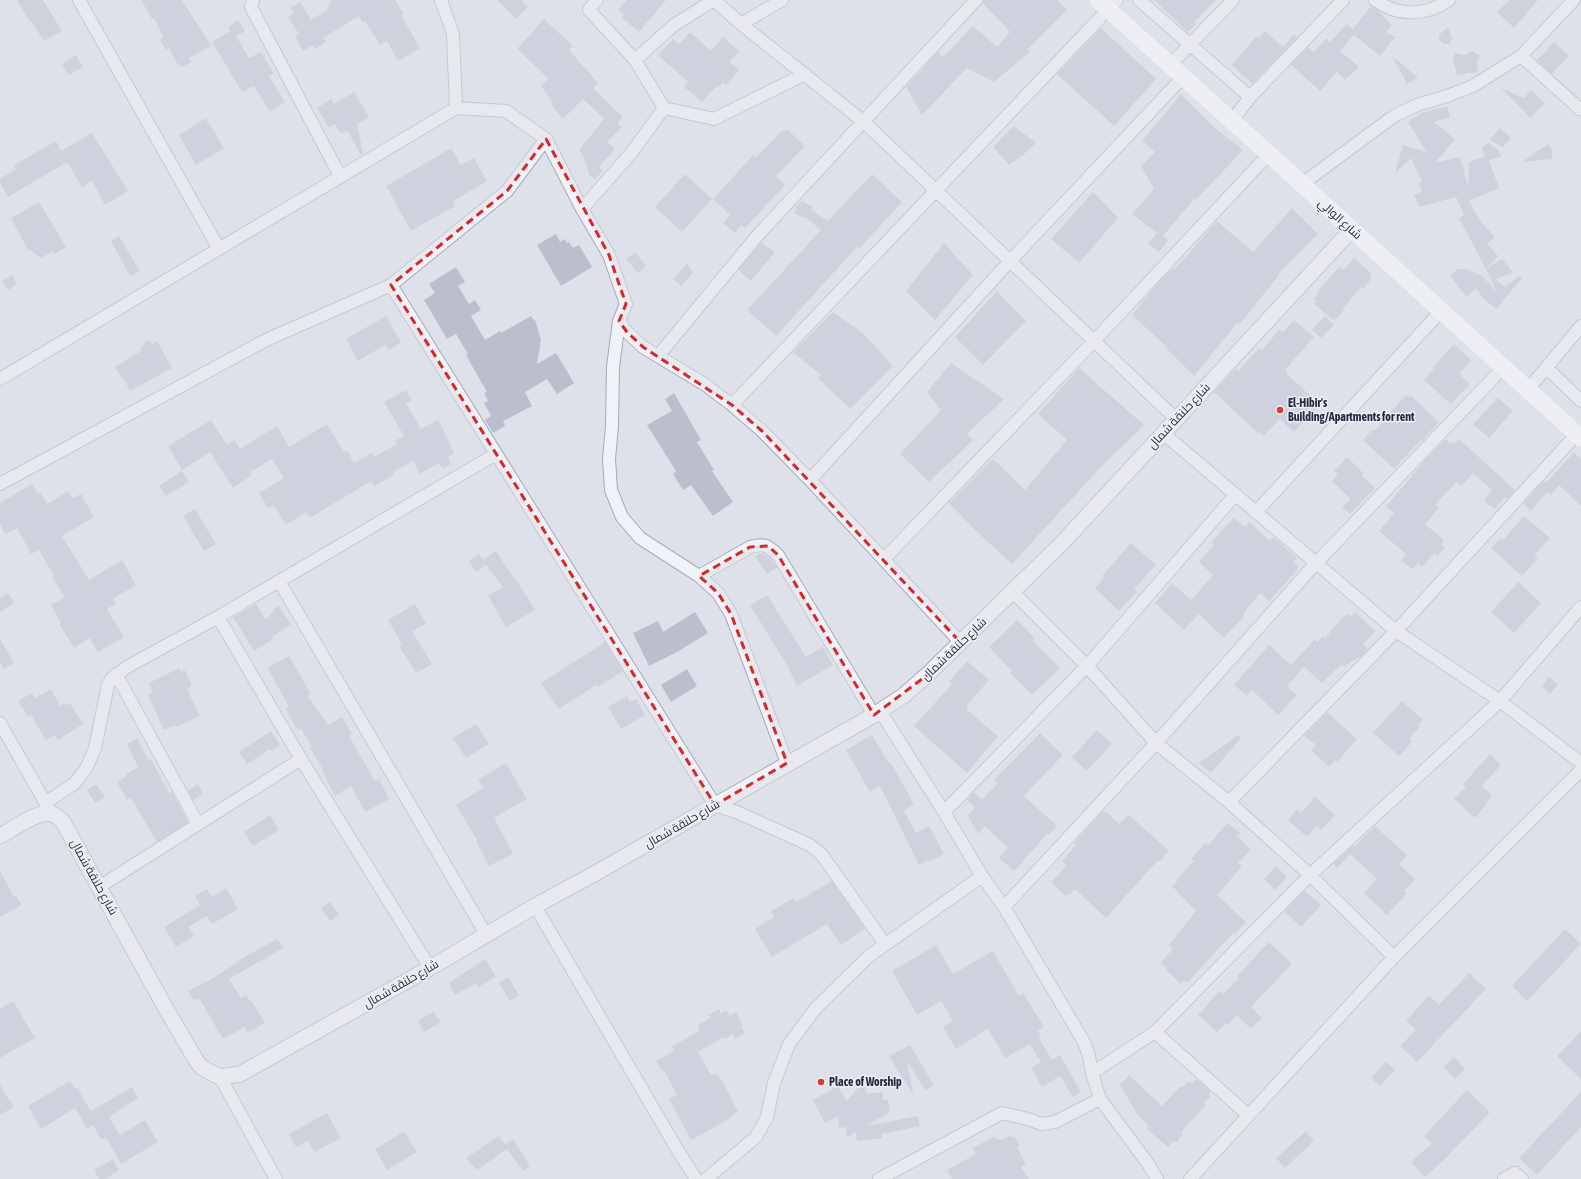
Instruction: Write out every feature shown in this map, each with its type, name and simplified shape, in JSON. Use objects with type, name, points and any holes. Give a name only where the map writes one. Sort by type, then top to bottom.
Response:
[{"type":"main road","name":"شارع الوالي","points":[[1108,3],[1170,64],[1232,121],[1270,154],[1503,368],[1531,389],[1579,436]]},
{"type":"street","points":[[79,0],[219,249]]},
{"type":"street","points":[[253,0],[251,7],[340,176]]},
{"type":"street","points":[[441,0],[454,34],[456,108]]},
{"type":"street","points":[[597,0],[589,10],[635,60],[664,108],[714,119],[805,74]]},
{"type":"street","points":[[635,60],[674,26],[714,0],[741,24],[864,122],[1176,419]]},
{"type":"street","points":[[741,24],[782,0]]},
{"type":"street","points":[[658,356],[758,235],[976,0]]},
{"type":"street","points":[[1139,0],[1250,97]]},
{"type":"street","points":[[1170,64],[1233,0]]},
{"type":"street","points":[[1232,121],[1250,97],[1343,0]]},
{"type":"street","points":[[1375,0],[1396,12],[1417,13],[1441,5],[1448,0]]},
{"type":"street","points":[[1302,184],[1394,116],[1417,105],[1473,86],[1521,56],[1574,0]]},
{"type":"street","points":[[732,405],[936,190],[1108,3]]},
{"type":"street","points":[[1521,56],[1581,110]]},
{"type":"street","points":[[810,480],[1010,261],[1184,76]]},
{"type":"street","points":[[0,379],[456,108],[506,111],[546,140],[608,255],[626,304],[619,321],[613,367],[612,426],[609,459],[611,490],[622,517],[640,538],[699,576],[718,593],[731,614],[787,764]]},
{"type":"street","points":[[582,209],[632,152],[664,108]]},
{"type":"street","points":[[0,484],[266,340],[391,285],[507,191],[546,140]]},
{"type":"street","points":[[884,559],[1094,341],[1270,154]]},
{"type":"street","name":"شارع حلنقة شمال","points":[[48,808],[63,822],[165,1007],[201,1067],[220,1077],[240,1074],[487,936],[535,906],[716,805],[877,713],[903,696],[961,643],[1064,542],[1342,240],[1353,231]]},
{"type":"street","points":[[391,285],[716,805],[738,813],[818,850],[884,944]]},
{"type":"street","points":[[1256,512],[1442,311]]},
{"type":"street","points":[[619,321],[627,332],[644,347],[704,384],[762,430],[961,643]]},
{"type":"street","points":[[1531,389],[1581,326]]},
{"type":"street","points":[[1004,907],[1156,743],[1316,563],[1503,368]]},
{"type":"street","points":[[1543,372],[1581,401]]},
{"type":"street","points":[[1163,433],[1396,631],[1500,701],[1581,763]]},
{"type":"street","points":[[1229,802],[1396,631],[1579,436]]},
{"type":"street","points":[[0,836],[48,808],[75,783],[87,767],[95,748],[108,685],[116,674],[218,617],[496,454]]},
{"type":"street","points":[[944,812],[1087,666],[1236,494]]},
{"type":"street","points":[[699,576],[750,547],[759,545],[768,546],[778,555],[877,713],[944,812],[982,876],[1004,907],[1084,1042],[1090,1056],[1092,1073],[1100,1099],[1149,1165],[1157,1179]]},
{"type":"street","points":[[279,581],[487,936]]},
{"type":"street","points":[[1013,592],[1087,666],[1156,743],[1229,802],[1310,875],[1394,957]]},
{"type":"street","points":[[1092,1073],[1155,1032],[1310,875],[1500,701],[1581,607]]},
{"type":"street","points":[[218,617],[301,759],[430,968]]},
{"type":"street","points":[[116,674],[198,824]]},
{"type":"street","points":[[0,723],[48,808]]},
{"type":"street","points":[[99,887],[301,759]]},
{"type":"street","points":[[1190,1179],[1394,957],[1581,770]]},
{"type":"street","points":[[706,1179],[756,1138],[767,1117],[774,1083],[789,1044],[816,1008],[869,956],[884,944],[982,876]]},
{"type":"street","points":[[535,906],[676,1149],[696,1179]]},
{"type":"street","points":[[1155,1032],[1248,1115]]},
{"type":"street","points":[[220,1077],[276,1179]]},
{"type":"street","points":[[879,1179],[896,1175],[1002,1113],[1028,1119],[1041,1124],[1055,1122],[1100,1099]]},
{"type":"street","points":[[1504,1179],[1515,1173],[1522,1179]]},
{"type":"highlighted area","points":[[546,139],[609,255],[626,304],[619,321],[627,332],[643,347],[732,405],[762,431],[961,643],[926,676],[874,715],[778,555],[768,546],[750,547],[699,576],[718,593],[731,614],[787,763],[715,805],[391,285],[507,191]]},
{"type":"building","points":[[17,0],[43,0],[62,31],[44,41],[31,21],[30,22]]},
{"type":"building","points":[[141,0],[182,0],[211,46],[189,58],[191,62],[182,67],[180,64],[178,65],[169,48],[166,50],[160,40],[164,38],[154,18],[152,19]]},
{"type":"building","points":[[331,0],[395,0],[404,14],[401,15],[420,48],[398,61],[387,41],[380,45],[365,21],[363,23],[359,16],[323,38],[326,42],[315,49],[313,45],[303,51],[295,36],[299,34],[288,17],[294,13],[290,8],[300,2],[311,20],[327,10]]},
{"type":"building","points":[[497,0],[521,0],[528,7],[516,19]]},
{"type":"building","points":[[627,0],[666,0],[639,32],[622,18],[624,15],[618,10]]},
{"type":"building","points":[[983,0],[1058,0],[1067,10],[1027,50],[1030,52],[994,82],[967,68],[922,115],[906,87],[938,52],[943,57],[973,26],[997,47],[1010,32],[983,3]]},
{"type":"building","points":[[1154,0],[1216,0],[1194,22],[1196,24],[1188,32]]},
{"type":"building","points":[[1510,0],[1538,0],[1514,28],[1497,12]]},
{"type":"building","points":[[1371,6],[1379,11],[1392,26],[1386,32],[1395,37],[1380,56],[1354,35],[1340,51],[1359,67],[1345,80],[1337,72],[1320,91],[1291,65],[1308,47],[1314,52],[1326,38],[1330,42],[1347,24],[1353,29]]},
{"type":"building","points":[[544,19],[573,46],[569,50],[598,83],[593,88],[623,117],[617,123],[622,127],[607,142],[615,149],[599,167],[603,171],[595,179],[591,176],[590,177],[583,155],[579,150],[604,119],[583,99],[563,119],[551,104],[552,102],[541,86],[548,78],[517,49]]},
{"type":"building","points":[[238,20],[245,31],[236,36],[249,58],[261,52],[274,74],[269,76],[285,102],[270,112],[254,86],[242,92],[212,42],[230,31],[228,27]]},
{"type":"building","points":[[1448,27],[1452,38],[1450,44],[1444,44],[1439,40],[1439,35]]},
{"type":"building","points":[[1101,28],[1156,79],[1114,126],[1057,74]]},
{"type":"building","points":[[1265,31],[1283,47],[1294,35],[1297,37],[1252,84],[1232,65],[1257,36],[1259,38]]},
{"type":"building","points":[[690,32],[711,51],[723,37],[739,51],[729,62],[739,70],[726,85],[723,82],[719,87],[718,85],[702,102],[684,87],[688,82],[658,55],[673,39],[679,44]]},
{"type":"building","points":[[1554,42],[1569,56],[1552,74],[1537,60]]},
{"type":"building","points":[[1472,51],[1480,56],[1477,61],[1478,72],[1457,75],[1453,58],[1455,53],[1465,55]]},
{"type":"building","points":[[76,55],[83,67],[69,75],[62,64]]},
{"type":"building","points":[[1392,56],[1418,78],[1407,84]]},
{"type":"building","points":[[1501,88],[1524,98],[1531,90],[1545,103],[1530,118]]},
{"type":"building","points":[[354,92],[369,117],[357,124],[363,154],[361,155],[347,130],[341,134],[335,124],[329,128],[317,108],[331,99],[334,104]]},
{"type":"building","points":[[1181,94],[1216,129],[1243,150],[1196,200],[1195,198],[1163,236],[1168,240],[1159,252],[1148,244],[1157,233],[1132,214],[1154,189],[1141,166],[1155,152],[1142,141]]},
{"type":"building","points":[[1447,106],[1450,117],[1434,122],[1455,139],[1435,163],[1460,157],[1468,187],[1469,162],[1486,156],[1481,149],[1488,142],[1499,151],[1498,152],[1502,156],[1489,160],[1499,188],[1469,201],[1482,224],[1495,237],[1487,244],[1498,256],[1486,269],[1459,218],[1464,215],[1456,197],[1419,207],[1414,195],[1422,191],[1419,183],[1422,182],[1411,158],[1395,173],[1403,145],[1427,152],[1408,122],[1422,113]]},
{"type":"building","points":[[206,118],[224,148],[196,165],[179,135]]},
{"type":"building","points":[[1014,126],[1036,143],[1022,156],[1009,165],[993,147]]},
{"type":"building","points":[[1500,128],[1511,138],[1503,147],[1489,140]]},
{"type":"building","points":[[787,129],[805,146],[776,176],[785,185],[745,228],[741,225],[735,233],[723,223],[730,215],[713,199],[753,155],[756,157],[782,131],[784,132]]},
{"type":"building","points":[[92,133],[128,191],[105,205],[92,181],[82,187],[67,162],[8,197],[0,183],[0,179],[16,169],[14,165],[56,141],[61,151]]},
{"type":"building","points":[[1548,144],[1552,150],[1552,159],[1522,162]]},
{"type":"building","points":[[451,148],[461,165],[474,158],[487,181],[453,201],[455,206],[411,231],[386,186]]},
{"type":"building","points":[[685,174],[712,199],[682,232],[655,207]]},
{"type":"building","points":[[872,174],[902,202],[859,249],[857,247],[776,336],[747,310],[821,230],[805,217],[803,218],[795,213],[797,209],[795,208],[802,201],[813,207],[811,210],[828,221]]},
{"type":"building","points":[[1093,192],[1118,218],[1079,263],[1051,239]]},
{"type":"building","points":[[39,202],[66,247],[55,254],[53,251],[41,258],[27,248],[11,218]]},
{"type":"building","points":[[1292,208],[1318,234],[1278,274],[1279,275],[1240,324],[1238,322],[1194,376],[1166,348],[1167,347],[1132,315],[1155,286],[1173,268],[1175,269],[1217,221],[1253,252]]},
{"type":"building","points":[[556,234],[560,242],[565,239],[573,248],[579,245],[592,267],[561,286],[537,245]]},
{"type":"building","points":[[119,236],[140,271],[130,276],[111,241]]},
{"type":"building","points":[[761,243],[775,252],[751,281],[738,270]]},
{"type":"building","points":[[944,243],[973,275],[935,320],[906,291]]},
{"type":"building","points":[[635,252],[646,266],[638,273],[626,259]]},
{"type":"building","points":[[1354,258],[1372,274],[1369,277],[1371,279],[1363,289],[1361,287],[1334,321],[1314,304],[1316,301],[1314,299],[1319,293],[1317,292],[1339,267],[1343,270]]},
{"type":"building","points":[[1502,259],[1513,272],[1496,279],[1505,287],[1520,276],[1522,278],[1496,309],[1483,298],[1476,288],[1467,297],[1450,276],[1458,269],[1466,269],[1482,276],[1497,292],[1486,269]]},
{"type":"building","points":[[687,263],[693,273],[681,286],[673,279]]},
{"type":"building","points":[[456,267],[465,282],[458,286],[469,304],[475,300],[481,310],[471,316],[485,340],[531,316],[535,320],[541,340],[537,364],[556,353],[574,383],[557,394],[547,379],[525,392],[532,406],[503,421],[505,426],[493,433],[485,420],[491,416],[484,403],[488,401],[484,393],[487,392],[466,355],[468,354],[456,334],[447,339],[424,300],[435,293],[429,284]]},
{"type":"building","points":[[12,275],[17,284],[8,290],[2,281]]},
{"type":"building","points":[[997,291],[1026,321],[983,365],[955,337]]},
{"type":"building","points":[[833,312],[864,334],[893,366],[850,409],[818,378],[821,375],[793,352]]},
{"type":"building","points":[[386,316],[401,342],[389,350],[385,345],[358,361],[346,339]]},
{"type":"building","points":[[1325,316],[1334,325],[1321,338],[1312,330]]},
{"type":"building","points":[[1294,320],[1314,337],[1285,370],[1287,372],[1286,373],[1320,405],[1294,432],[1280,419],[1264,436],[1259,432],[1258,433],[1214,392],[1236,368],[1238,371],[1259,348],[1262,350],[1279,330],[1283,332]]},
{"type":"building","points":[[148,340],[153,344],[157,341],[172,368],[130,391],[124,379],[123,380],[115,367],[142,350],[140,348]]},
{"type":"building","points":[[1454,344],[1471,360],[1459,374],[1470,384],[1451,404],[1424,380],[1434,369],[1432,368]]},
{"type":"building","points":[[951,363],[1004,399],[967,434],[973,440],[929,482],[900,454],[941,410],[927,392]]},
{"type":"building","points":[[1079,368],[1144,425],[1100,468],[1012,564],[976,531],[949,503],[993,459],[1025,490],[1067,440],[1038,414]]},
{"type":"building","points":[[406,390],[412,400],[406,403],[421,429],[438,420],[454,454],[448,457],[451,464],[443,469],[439,463],[420,474],[413,461],[393,472],[394,475],[374,486],[371,481],[310,518],[306,512],[286,525],[274,505],[268,508],[259,493],[284,478],[272,459],[250,472],[252,475],[233,488],[210,452],[182,470],[168,446],[211,420],[227,445],[234,440],[240,449],[277,426],[289,447],[327,424],[344,452],[347,450],[354,463],[372,453],[374,457],[397,444],[395,441],[404,436],[384,402]]},
{"type":"building","points":[[674,393],[701,440],[697,442],[714,470],[712,471],[733,502],[713,516],[691,485],[683,490],[673,474],[676,471],[647,425],[672,411],[665,399]]},
{"type":"building","points":[[1406,395],[1409,397],[1410,395],[1439,422],[1394,469],[1363,440],[1372,430],[1374,431]]},
{"type":"building","points":[[1498,398],[1513,411],[1489,438],[1473,424]]},
{"type":"building","points":[[1446,439],[1451,444],[1453,442],[1455,444],[1459,439],[1515,490],[1507,499],[1505,497],[1495,509],[1484,501],[1492,490],[1473,473],[1461,486],[1456,482],[1435,505],[1439,508],[1425,524],[1444,540],[1441,544],[1445,547],[1438,556],[1434,553],[1422,567],[1418,563],[1412,569],[1401,560],[1406,554],[1379,531],[1394,513],[1386,507],[1425,460]]},
{"type":"building","points":[[1574,452],[1581,459],[1581,506],[1559,485],[1551,495],[1547,492],[1531,511],[1523,504],[1544,481],[1546,483]]},
{"type":"building","points":[[1347,457],[1364,474],[1362,476],[1375,488],[1350,514],[1342,507],[1351,499],[1332,481],[1338,474],[1334,471]]},
{"type":"building","points":[[182,471],[189,482],[166,496],[159,486]]},
{"type":"building","points":[[32,484],[38,494],[40,492],[47,504],[68,491],[73,498],[81,494],[94,517],[62,536],[89,580],[122,560],[136,585],[113,599],[116,604],[107,609],[124,637],[98,652],[89,638],[74,648],[59,624],[61,623],[51,605],[65,597],[52,577],[54,576],[39,550],[31,554],[17,528],[5,534],[0,524],[0,503]]},
{"type":"building","points":[[195,509],[216,544],[204,551],[183,516]]},
{"type":"building","points":[[1524,516],[1550,538],[1534,555],[1538,558],[1522,576],[1491,548],[1501,538],[1503,540]]},
{"type":"building","points":[[1234,518],[1245,527],[1249,522],[1270,541],[1273,537],[1297,558],[1293,562],[1299,568],[1269,601],[1260,593],[1243,614],[1244,616],[1224,638],[1199,614],[1184,630],[1155,603],[1172,583],[1191,600],[1213,575],[1199,562],[1214,545],[1211,542]]},
{"type":"building","points":[[1131,543],[1156,565],[1134,589],[1137,592],[1119,611],[1095,588],[1104,578],[1102,576]]},
{"type":"building","points":[[496,551],[515,580],[516,579],[535,610],[506,627],[488,596],[503,587],[486,565],[476,572],[469,561],[479,554],[483,560]]},
{"type":"building","points":[[760,553],[769,557],[777,567],[767,574],[755,556]]},
{"type":"building","points":[[1518,582],[1541,603],[1514,633],[1491,612]]},
{"type":"building","points":[[8,593],[14,603],[0,612],[0,598]]},
{"type":"building","points":[[767,595],[806,657],[823,647],[833,665],[797,686],[788,667],[750,605]]},
{"type":"building","points":[[256,604],[266,620],[278,605],[291,624],[272,637],[273,639],[254,651],[233,617]]},
{"type":"building","points":[[415,604],[426,624],[412,631],[432,664],[416,673],[399,646],[402,644],[388,620]]},
{"type":"building","points":[[695,612],[708,633],[677,652],[649,666],[633,633],[658,621],[663,632]]},
{"type":"building","points":[[1355,612],[1375,631],[1363,644],[1368,649],[1359,658],[1358,657],[1354,661],[1352,660],[1345,667],[1342,664],[1322,683],[1304,667],[1287,686],[1297,695],[1278,715],[1252,690],[1247,696],[1234,685],[1269,645],[1291,665],[1315,639],[1318,642],[1323,636],[1325,638],[1343,617],[1347,614],[1351,617]]},
{"type":"building","points":[[1017,620],[1035,639],[1033,641],[1060,668],[1032,695],[1010,673],[1012,671],[989,647]]},
{"type":"building","points":[[0,639],[14,663],[4,669],[0,663]]},
{"type":"building","points":[[605,642],[623,671],[598,687],[596,685],[559,709],[541,683]]},
{"type":"building","points":[[289,656],[311,694],[308,696],[328,725],[342,717],[352,734],[349,736],[375,781],[379,779],[389,799],[365,812],[351,786],[335,796],[322,771],[323,770],[310,748],[312,747],[301,729],[298,730],[292,721],[286,709],[289,707],[267,668]]},
{"type":"building","points":[[967,661],[989,680],[966,706],[968,708],[966,709],[998,736],[967,773],[914,726],[952,684],[949,682]]},
{"type":"building","points":[[179,668],[181,672],[185,670],[192,686],[187,689],[200,716],[176,727],[175,725],[164,730],[148,695],[153,692],[149,683]]},
{"type":"building","points":[[687,669],[697,686],[671,702],[661,685]]},
{"type":"building","points":[[1549,677],[1558,685],[1550,694],[1542,686]]},
{"type":"building","points":[[51,689],[60,706],[65,703],[67,705],[70,703],[83,724],[58,740],[55,735],[46,740],[31,715],[28,717],[18,701],[32,693],[35,698]]},
{"type":"building","points":[[627,696],[630,702],[636,699],[645,715],[621,729],[608,707]]},
{"type":"building","points":[[1402,701],[1423,720],[1418,726],[1420,727],[1409,739],[1412,742],[1399,756],[1373,733]]},
{"type":"building","points":[[1327,712],[1357,739],[1337,762],[1335,760],[1329,767],[1311,750],[1316,745],[1304,736]]},
{"type":"building","points":[[476,724],[489,744],[466,758],[453,738]]},
{"type":"building","points":[[1097,730],[1112,744],[1087,771],[1072,757]]},
{"type":"building","points":[[271,731],[280,745],[271,751],[270,749],[247,764],[239,752]]},
{"type":"building","points":[[1040,733],[1063,755],[1024,796],[1057,826],[1049,835],[1047,834],[1014,871],[999,858],[1008,848],[985,826],[978,834],[968,816],[975,807],[967,800],[974,792],[982,800],[998,783],[994,780]]},
{"type":"building","points":[[872,735],[888,762],[892,765],[914,804],[904,811],[916,833],[929,826],[944,854],[929,862],[928,860],[919,865],[880,786],[870,792],[846,750]]},
{"type":"building","points":[[1238,735],[1241,738],[1211,773],[1199,763]]},
{"type":"building","points":[[137,738],[149,761],[151,759],[169,793],[172,792],[188,822],[157,842],[131,798],[127,800],[117,782],[127,776],[126,774],[138,767],[127,744]]},
{"type":"building","points":[[1490,754],[1501,765],[1482,786],[1492,796],[1475,818],[1454,799],[1466,787],[1463,784]]},
{"type":"building","points":[[506,763],[527,799],[494,818],[513,854],[489,866],[476,841],[477,840],[456,805],[483,788],[478,780]]},
{"type":"building","points":[[96,784],[105,797],[95,803],[87,790]]},
{"type":"building","points":[[198,784],[203,794],[193,800],[188,790]]},
{"type":"building","points":[[1315,797],[1335,815],[1321,830],[1317,826],[1307,837],[1288,820],[1297,809],[1301,813]]},
{"type":"building","points":[[1105,811],[1119,824],[1129,815],[1169,851],[1159,862],[1158,860],[1106,918],[1075,889],[1069,896],[1067,894],[1065,896],[1051,882],[1066,866],[1062,861],[1076,845],[1074,843],[1102,812],[1103,813]]},
{"type":"building","points":[[270,815],[279,830],[253,846],[244,832]]},
{"type":"building","points":[[1228,823],[1240,833],[1237,836],[1251,849],[1238,863],[1242,866],[1217,895],[1246,922],[1235,934],[1233,933],[1187,983],[1184,980],[1181,984],[1166,970],[1167,968],[1161,962],[1173,949],[1169,945],[1196,911],[1172,886],[1194,861],[1191,859],[1205,843],[1208,845]]},
{"type":"building","points":[[1375,826],[1407,855],[1399,864],[1415,879],[1404,891],[1407,893],[1387,915],[1364,893],[1377,879],[1350,854],[1337,868],[1333,864],[1353,846],[1354,847]]},
{"type":"building","points":[[1276,866],[1287,877],[1275,890],[1264,879]]},
{"type":"building","points":[[0,871],[14,897],[16,896],[22,905],[0,917]]},
{"type":"building","points":[[832,881],[865,929],[841,945],[827,924],[772,957],[755,929],[774,917],[771,911],[794,898],[796,902]]},
{"type":"building","points":[[226,888],[238,909],[212,924],[207,916],[188,927],[194,936],[176,947],[164,927],[200,905],[195,896],[207,889],[212,897]]},
{"type":"building","points":[[1305,891],[1321,905],[1301,927],[1286,913],[1286,910]]},
{"type":"building","points":[[330,902],[339,915],[330,921],[321,908]]},
{"type":"building","points":[[1565,929],[1581,944],[1527,1001],[1512,986]]},
{"type":"building","points":[[277,939],[283,948],[229,979],[241,998],[246,995],[250,1001],[251,1000],[265,1023],[248,1033],[245,1027],[223,1039],[199,998],[194,1001],[188,991],[210,980],[241,959]]},
{"type":"building","points":[[1269,942],[1292,964],[1251,1007],[1262,1018],[1251,1029],[1237,1015],[1228,1025],[1226,1023],[1217,1032],[1198,1015],[1220,991],[1223,994],[1239,978],[1237,976]]},
{"type":"building","points":[[936,945],[953,974],[993,951],[1019,996],[1023,993],[1044,1027],[1038,1031],[1041,1037],[1039,1038],[1052,1060],[1060,1055],[1081,1092],[1073,1097],[1060,1076],[1042,1087],[1031,1068],[1041,1062],[1030,1044],[1005,1058],[988,1029],[956,1049],[943,1027],[953,1021],[941,1001],[917,1015],[892,971]]},
{"type":"building","points":[[485,959],[496,977],[478,987],[476,983],[455,995],[449,983]]},
{"type":"building","points":[[1469,973],[1486,989],[1417,1062],[1400,1046],[1416,1030],[1406,1021],[1429,995],[1439,1005]]},
{"type":"building","points":[[508,977],[519,995],[510,1001],[499,983]]},
{"type":"building","points":[[13,1001],[35,1038],[0,1058],[0,1009]]},
{"type":"building","points":[[719,1009],[721,1013],[726,1010],[730,1016],[736,1012],[743,1026],[741,1027],[745,1033],[735,1039],[733,1034],[725,1039],[724,1037],[698,1052],[711,1075],[715,1073],[716,1075],[718,1074],[738,1112],[731,1116],[731,1118],[691,1140],[669,1099],[677,1095],[664,1070],[662,1071],[656,1061],[674,1051],[672,1046],[700,1031],[697,1026],[710,1018],[708,1015]]},
{"type":"building","points":[[433,1012],[441,1022],[424,1032],[418,1021]]},
{"type":"building","points":[[1581,1031],[1581,1079],[1557,1056]]},
{"type":"building","points":[[910,1045],[934,1085],[925,1090],[907,1061],[913,1093],[889,1056]]},
{"type":"building","points":[[1454,1057],[1465,1069],[1455,1079],[1443,1067]]},
{"type":"building","points":[[1386,1062],[1395,1070],[1380,1086],[1371,1078]]},
{"type":"building","points":[[1129,1075],[1162,1106],[1181,1086],[1183,1087],[1189,1081],[1192,1084],[1196,1079],[1211,1092],[1209,1094],[1211,1096],[1204,1103],[1205,1106],[1181,1132],[1183,1134],[1177,1142],[1172,1142],[1168,1147],[1147,1129],[1149,1126],[1137,1114],[1120,1085]]},
{"type":"building","points":[[70,1081],[75,1089],[77,1088],[91,1111],[132,1087],[138,1098],[109,1117],[120,1135],[145,1120],[158,1142],[121,1164],[106,1137],[101,1140],[93,1125],[87,1129],[75,1108],[41,1129],[28,1106]]},
{"type":"building","points":[[0,1085],[14,1107],[0,1115]]},
{"type":"building","points":[[838,1086],[847,1101],[858,1088],[865,1087],[867,1094],[883,1092],[883,1100],[888,1099],[890,1112],[866,1126],[918,1116],[920,1126],[882,1134],[882,1138],[857,1141],[856,1132],[847,1138],[846,1127],[839,1128],[838,1116],[825,1123],[813,1100]]},
{"type":"building","points":[[1467,1090],[1490,1112],[1444,1160],[1425,1177],[1411,1162],[1432,1143],[1424,1136]]},
{"type":"building","points":[[1581,1092],[1581,1127],[1537,1175],[1519,1158]]},
{"type":"building","points":[[327,1113],[341,1138],[315,1152],[308,1141],[296,1147],[289,1134]]},
{"type":"building","points":[[403,1131],[410,1139],[409,1140],[417,1152],[387,1170],[375,1149]]},
{"type":"building","points":[[1306,1131],[1314,1141],[1285,1168],[1276,1158]]},
{"type":"building","points":[[499,1136],[505,1144],[513,1139],[530,1166],[523,1171],[507,1149],[477,1170],[466,1158]]},
{"type":"building","points":[[1009,1136],[1015,1137],[1020,1146],[1017,1148],[1026,1164],[1021,1167],[1029,1179],[952,1179],[947,1170],[976,1154],[973,1148],[993,1137],[1001,1140]]},
{"type":"building","points":[[113,1159],[119,1170],[105,1179],[99,1179],[94,1170]]},
{"type":"place","name":"El-Hibir's Building/Apartments for rent","points":[[1280,410]]},
{"type":"place","name":"Place of Worship","points":[[821,1082]]}]
